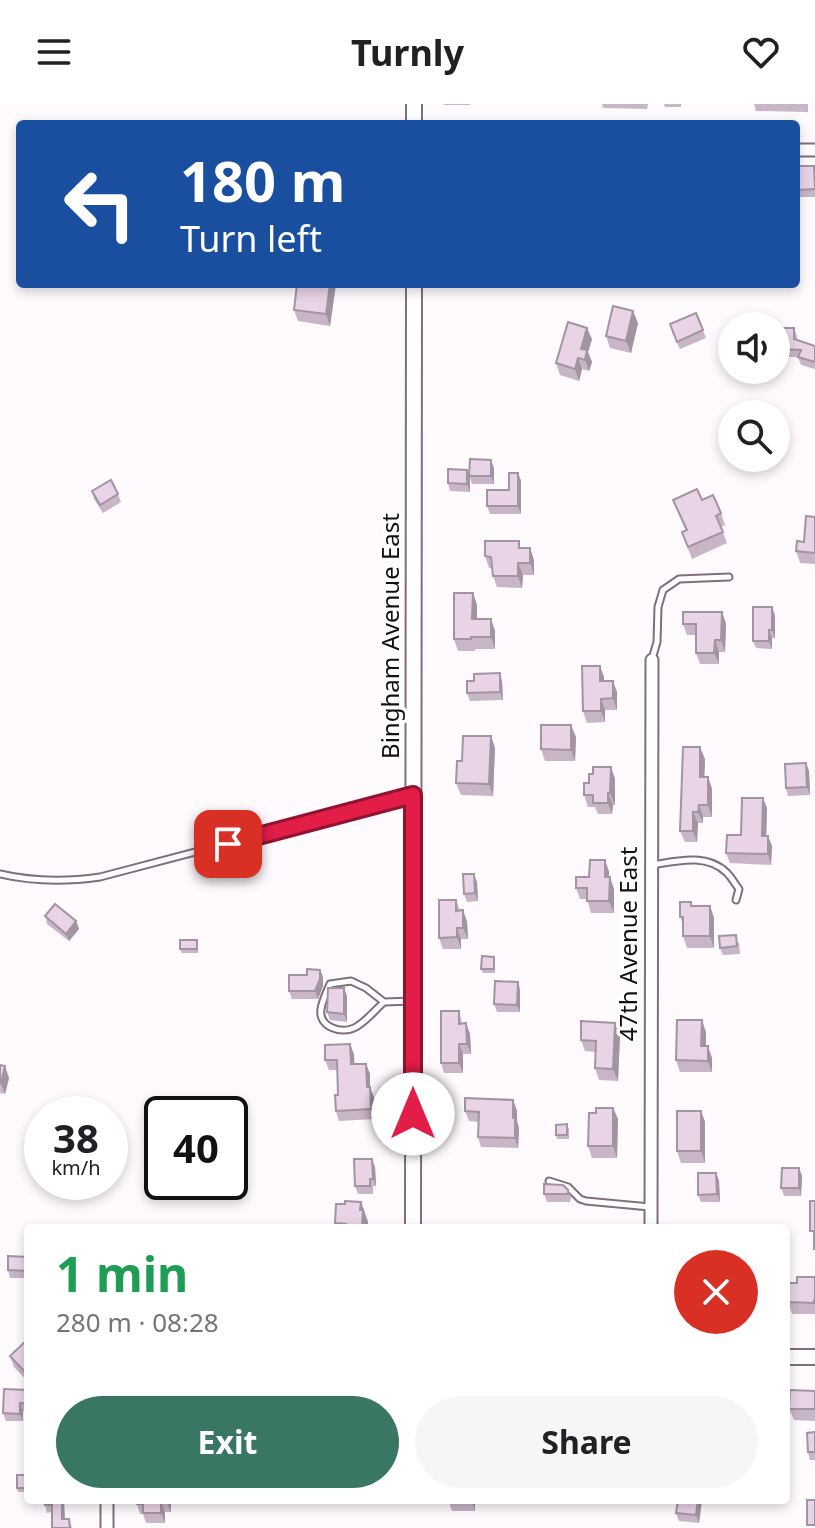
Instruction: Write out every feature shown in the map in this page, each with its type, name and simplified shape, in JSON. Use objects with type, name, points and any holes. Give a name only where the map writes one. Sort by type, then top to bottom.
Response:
[{"type":"street","name":"Bingham Avenue East","points":[[413,1224],[414,288]]},
{"type":"street","name":"47th Avenue East","points":[[651,1224],[652,660]]},
{"type":"street","points":[[790,1357],[815,1357]]},
{"type":"street","points":[[107,1504],[107,1528]]},
{"type":"lane","points":[[652,660],[663,590],[679,579],[729,577]]},
{"type":"lane","points":[[0,874],[53,881],[100,877],[413,795]]},
{"type":"lane","points":[[651,865],[698,860],[715,864],[727,873],[739,889],[736,900]]},
{"type":"lane","points":[[384,1002],[351,981],[330,984],[321,1009],[323,1021],[339,1031],[350,1030],[384,1002],[413,1000]]},
{"type":"lane","points":[[549,1181],[568,1187],[586,1201],[651,1207]]},
{"type":"building","points":[[800,166],[814,166],[815,189],[800,190]]},
{"type":"building","points":[[297,288],[329,288],[326,314],[294,310]]},
{"type":"building","points":[[613,306],[633,311],[626,341],[606,336]]},
{"type":"building","points":[[696,313],[703,330],[677,342],[670,324]]},
{"type":"building","points":[[568,322],[587,328],[581,349],[587,350],[585,360],[578,358],[575,369],[556,363]]},
{"type":"building","points":[[790,328],[794,328],[794,339],[815,346],[815,362],[798,357],[801,350],[790,350]]},
{"type":"building","points":[[470,459],[491,460],[491,476],[469,476]]},
{"type":"building","points":[[448,469],[467,470],[467,484],[448,483]]},
{"type":"building","points":[[509,473],[518,473],[518,506],[487,506],[487,490],[509,490]]},
{"type":"building","points":[[111,480],[118,494],[100,505],[92,491]]},
{"type":"building","points":[[697,489],[702,500],[713,495],[721,513],[716,516],[723,532],[688,547],[682,532],[687,530],[673,500]]},
{"type":"building","points":[[806,516],[815,517],[815,553],[796,551],[797,541],[804,542]]},
{"type":"building","points":[[485,541],[519,541],[519,548],[530,548],[530,563],[518,563],[518,576],[493,576],[491,557],[485,556]]},
{"type":"building","points":[[454,593],[473,593],[472,619],[491,619],[491,637],[454,639]]},
{"type":"building","points":[[753,607],[772,607],[769,641],[753,641]]},
{"type":"building","points":[[683,612],[722,612],[721,640],[715,640],[714,653],[696,653],[696,624],[683,624]]},
{"type":"building","points":[[582,666],[600,666],[600,681],[613,681],[613,698],[601,699],[601,711],[583,711]]},
{"type":"building","points":[[500,673],[500,692],[467,693],[467,681],[474,681],[474,674]]},
{"type":"building","points":[[541,725],[571,725],[571,750],[541,749]]},
{"type":"building","points":[[463,736],[491,736],[489,784],[456,783],[457,761],[462,761]]},
{"type":"building","points":[[683,747],[700,747],[700,777],[708,777],[708,805],[699,805],[698,812],[693,812],[693,831],[680,831]]},
{"type":"building","points":[[806,763],[807,787],[786,788],[785,764]]},
{"type":"building","points":[[593,767],[611,767],[608,803],[593,803],[593,795],[584,795],[584,783],[589,783]]},
{"type":"building","points":[[742,798],[763,798],[762,836],[768,836],[768,854],[726,853],[727,835],[741,835]]},
{"type":"building","points":[[590,860],[605,860],[605,877],[610,877],[609,901],[587,901],[587,888],[576,888],[576,877],[589,877]]},
{"type":"building","points":[[463,874],[474,874],[475,893],[464,894]]},
{"type":"building","points":[[439,900],[456,900],[456,911],[463,910],[463,928],[457,928],[457,937],[439,938]]},
{"type":"building","points":[[680,902],[691,902],[691,906],[710,906],[710,936],[683,936]]},
{"type":"building","points":[[55,904],[76,921],[66,934],[45,916]]},
{"type":"building","points":[[736,935],[737,946],[720,948],[719,936]]},
{"type":"building","points":[[180,940],[197,940],[197,949],[180,949]]},
{"type":"building","points":[[482,956],[494,957],[494,969],[481,969]]},
{"type":"building","points":[[307,969],[320,970],[315,991],[289,991],[289,975],[307,975]]},
{"type":"building","points":[[495,981],[518,982],[517,1005],[494,1004]]},
{"type":"building","points":[[328,988],[344,988],[344,1014],[327,1012]]},
{"type":"building","points":[[441,1011],[459,1011],[459,1024],[466,1023],[467,1044],[459,1044],[459,1063],[441,1063]]},
{"type":"building","points":[[677,1020],[702,1020],[701,1046],[708,1046],[708,1061],[676,1060]]},
{"type":"building","points":[[581,1021],[615,1023],[613,1069],[595,1068],[596,1041],[581,1040]]},
{"type":"building","points":[[350,1044],[351,1064],[366,1064],[371,1109],[336,1111],[337,1060],[325,1060],[325,1045]]},
{"type":"building","points":[[0,1065],[5,1066],[1,1083],[0,1082]]},
{"type":"building","points":[[465,1098],[513,1100],[515,1138],[478,1137],[479,1112],[465,1111]]},
{"type":"building","points":[[596,1108],[613,1108],[613,1146],[588,1146],[589,1113],[596,1113]]},
{"type":"building","points":[[677,1111],[701,1111],[701,1151],[677,1151]]},
{"type":"building","points":[[567,1124],[567,1135],[556,1135],[556,1125]]},
{"type":"building","points":[[354,1159],[372,1159],[373,1179],[370,1179],[370,1186],[355,1186]]},
{"type":"building","points":[[782,1168],[799,1168],[799,1188],[781,1188]]},
{"type":"building","points":[[698,1173],[716,1173],[717,1194],[698,1195]]},
{"type":"building","points":[[544,1184],[563,1185],[568,1194],[544,1194]]},
{"type":"building","points":[[345,1201],[361,1202],[362,1224],[335,1223],[336,1204],[345,1204]]},
{"type":"building","points":[[810,1201],[815,1201],[815,1249],[814,1231],[810,1231]]},
{"type":"building","points":[[8,1256],[24,1257],[24,1271],[8,1270]]},
{"type":"building","points":[[797,1277],[815,1277],[814,1303],[790,1302],[790,1283],[797,1283]]},
{"type":"building","points":[[24,1343],[24,1371],[10,1356]]},
{"type":"building","points":[[4,1389],[24,1390],[20,1414],[3,1413]]},
{"type":"building","points":[[790,1390],[815,1391],[815,1409],[790,1409]]},
{"type":"building","points":[[815,1432],[815,1452],[808,1452],[807,1433]]},
{"type":"building","points":[[17,1475],[24,1475],[24,1488],[17,1488]]},
{"type":"building","points":[[807,1500],[815,1500],[815,1525],[807,1525]]},
{"type":"building","points":[[62,1504],[62,1519],[69,1519],[70,1528],[52,1528],[52,1505],[45,1505]]},
{"type":"building","points":[[143,1504],[161,1504],[161,1513],[143,1513]]},
{"type":"building","points":[[677,1504],[697,1504],[696,1515],[676,1513]]},
{"type":"route","points":[[228,844],[413,795],[413,1114]]}]
